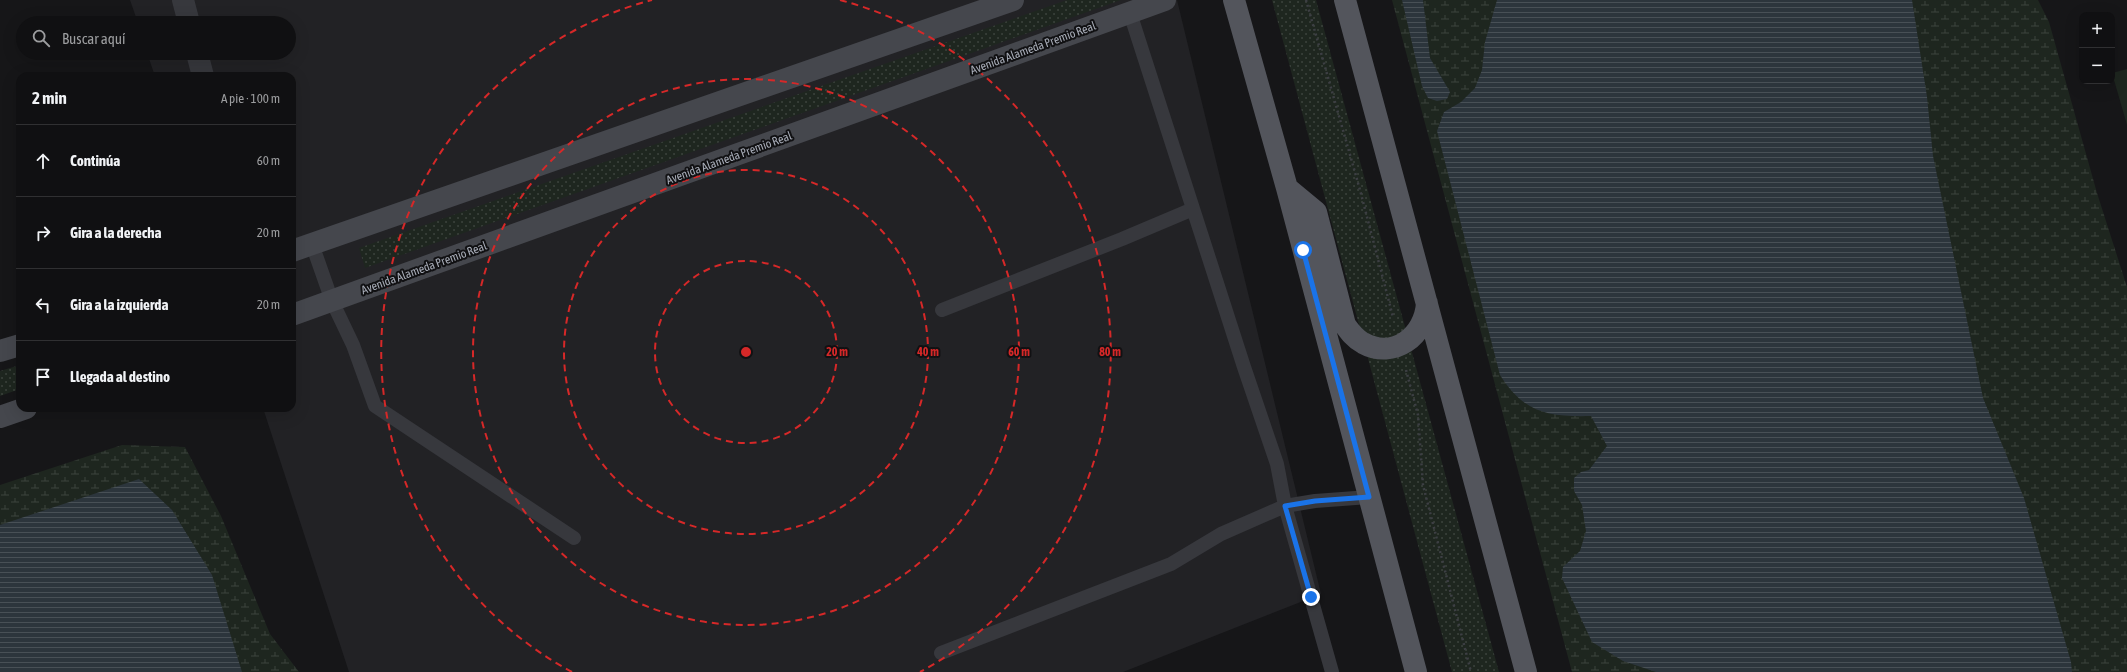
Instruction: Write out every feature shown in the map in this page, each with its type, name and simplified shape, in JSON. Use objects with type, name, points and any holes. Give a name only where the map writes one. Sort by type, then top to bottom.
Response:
[{"type":"main road","points":[[1234,0],[1287,188],[1416,672]]},
{"type":"main road","points":[[1345,0],[1526,672]]},
{"type":"main road","points":[[1287,188],[1316,212],[1345,325],[1362,343],[1374,347],[1387,348],[1400,345],[1417,333],[1423,324],[1427,302]]},
{"type":"street","points":[[183,0],[187,16]]},
{"type":"street","points":[[302,248],[1013,0]]},
{"type":"street","name":"Avenida Alameda Premio Real","points":[[296,314],[1165,0]]},
{"type":"street","points":[[199,60],[202,72]]},
{"type":"street","points":[[0,352],[16,346]]},
{"type":"street","points":[[0,417],[16,411]]},
{"type":"lane","points":[[1130,13],[1277,464],[1285,506],[1332,672]]},
{"type":"lane","points":[[942,310],[1115,242],[1193,209]]},
{"type":"lane","points":[[302,248],[332,301],[353,345],[375,406],[574,538]]},
{"type":"lane","points":[[941,653],[1171,564],[1221,534],[1285,506],[1315,501],[1369,497]]},
{"type":"shaded area","points":[[130,0],[1177,0],[1321,594],[1123,672],[349,672],[264,412],[296,412],[296,72],[154,72],[149,60],[296,60],[296,16],[136,16]]},
{"type":"shaded area","points":[[1402,0],[1423,0],[1430,58],[1450,92],[1447,99],[1437,101],[1428,98],[1422,86]]},
{"type":"shaded area","points":[[1497,0],[1912,0],[1927,97],[1933,156],[1983,398],[2024,498],[2071,662],[2072,672],[1656,672],[1623,661],[1592,642],[1562,578],[1563,567],[1580,551],[1586,531],[1582,505],[1574,491],[1574,478],[1581,472],[1589,470],[1607,446],[1591,416],[1562,415],[1538,410],[1518,398],[1500,375],[1437,131],[1444,112],[1461,102],[1475,88],[1482,70],[1485,42]]},
{"type":"shaded area","points":[[139,479],[172,510],[212,575],[242,672],[0,672],[0,525]]},
{"type":"green space","points":[[1067,0],[1121,0],[365,268],[359,248]]},
{"type":"green space","points":[[1272,0],[1316,0],[1499,672],[1452,672]]},
{"type":"green space","points":[[1392,0],[2038,0],[2049,22],[2097,193],[2127,287],[2127,672],[1572,672]]},
{"type":"green space","points":[[2127,69],[2127,125],[2115,83],[2115,72]]},
{"type":"green space","points":[[16,366],[16,390],[0,396],[0,371]]},
{"type":"green space","points":[[122,445],[185,447],[221,516],[270,634],[299,672],[0,672],[0,485]]},
{"type":"route","points":[[1303,250],[1369,497],[1315,501],[1285,506],[1311,597]]}]
